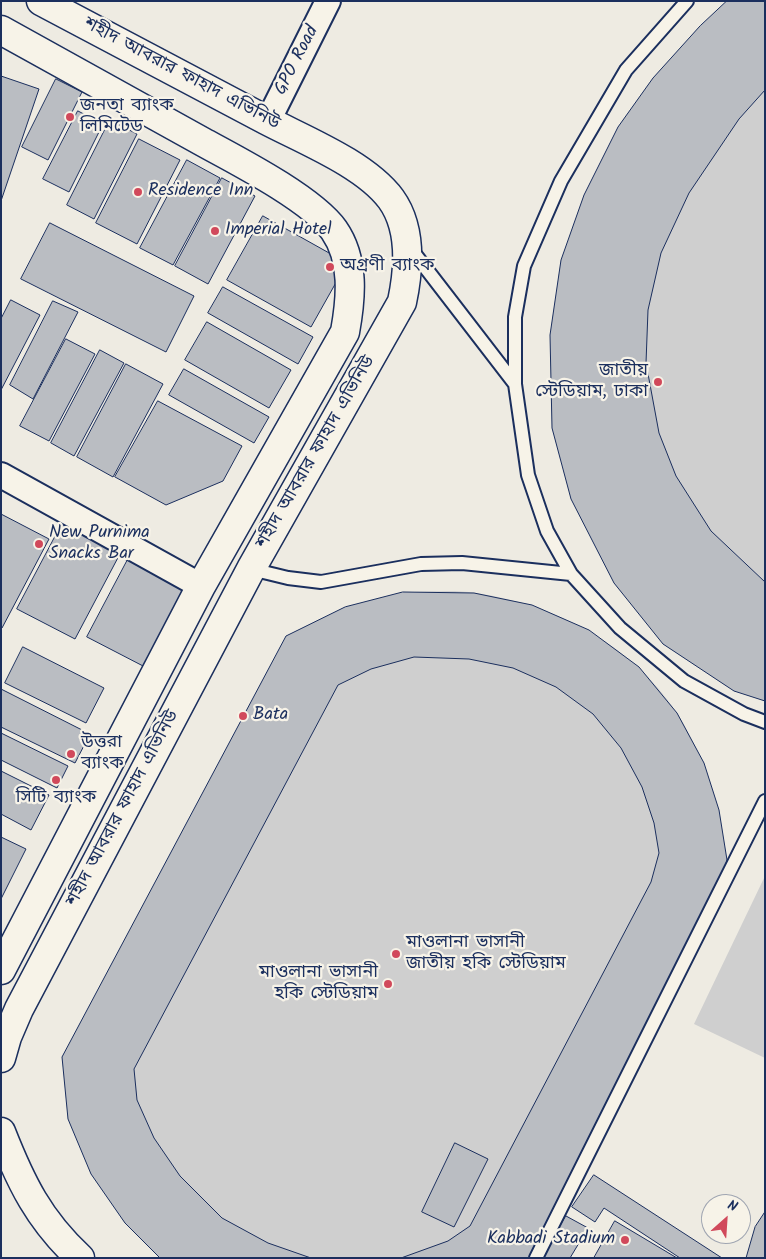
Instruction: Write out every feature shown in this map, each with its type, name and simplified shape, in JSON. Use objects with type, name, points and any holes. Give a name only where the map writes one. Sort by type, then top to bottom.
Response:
[{"type":"main road","name":"শহীদ আবরার ফাহাদ এভিনিউ","points":[[1,1058],[7,1037],[19,1009],[251,569],[402,302],[406,281],[406,243],[400,215],[391,199],[374,182],[343,160],[41,1]]},
{"type":"main road","name":"শহীদ আবরার ফাহাদ এভিনিউ","points":[[1,30],[286,191],[317,212],[334,230],[345,252],[350,293],[345,332],[201,586],[1,970]]},
{"type":"main road","points":[[1,1132],[23,1186],[42,1217],[80,1258]]},
{"type":"street","name":"GPO Road","points":[[268,121],[328,1]]},
{"type":"street","points":[[1,475],[201,586]]},
{"type":"lane","points":[[687,1],[626,70],[571,162],[554,197],[524,266],[515,317],[515,384],[528,475],[547,531],[571,574],[620,628],[684,681],[744,714],[765,722]]},
{"type":"lane","points":[[406,243],[515,384]]},
{"type":"lane","points":[[251,569],[288,578],[321,582],[421,564],[454,563],[571,574]]},
{"type":"lane","points":[[536,1258],[765,801]]},
{"type":"shaded area","name":"জাতীয় স্টেডিয়াম, ঢাকা","points":[[727,1],[765,1],[765,701],[734,691],[663,644],[614,583],[571,499],[552,428],[550,335],[561,260],[584,195],[618,127],[653,78],[700,26]]},
{"type":"shaded area","name":"মাওলানা ভাসানী হকি স্টেডিয়াম","points":[[458,591],[506,599],[535,607],[563,618],[589,632],[614,648],[637,667],[658,689],[681,719],[704,763],[530,1258],[160,1258],[125,1223],[91,1174],[68,1119],[62,1057],[286,636],[345,607],[403,592]]},
{"type":"shaded area","points":[[765,876],[765,1058],[694,1024]]},
{"type":"building","name":"জাতীয় স্টেডিয়াম, ঢাকা","points":[[727,1],[765,1],[765,90],[739,119],[689,193],[661,253],[648,310],[646,363],[659,433],[676,476],[711,531],[765,582],[765,701],[734,691],[663,644],[614,583],[571,499],[552,428],[550,335],[561,260],[584,195],[618,127],[653,78],[700,26]]},
{"type":"building","points":[[1,76],[39,89],[1,201]]},
{"type":"building","points":[[56,79],[82,92],[48,160],[22,147]]},
{"type":"building","points":[[78,111],[103,124],[69,192],[43,179]]},
{"type":"building","points":[[110,120],[137,134],[94,219],[67,205]]},
{"type":"building","name":"Residence Inn","points":[[139,139],[180,160],[137,244],[96,223]]},
{"type":"building","name":"Imperial Hotel","points":[[187,160],[220,178],[173,265],[140,248]]},
{"type":"building","name":"Imperial Hotel","points":[[222,178],[255,196],[208,284],[175,266]]},
{"type":"building","points":[[263,216],[347,263],[311,327],[227,280]]},
{"type":"building","points":[[50,223],[194,296],[166,352],[21,279]]},
{"type":"building","points":[[223,287],[313,337],[298,364],[208,313]]},
{"type":"building","points":[[11,300],[40,315],[1,390],[1,319]]},
{"type":"building","points":[[53,301],[78,312],[33,399],[10,385]]},
{"type":"building","points":[[207,322],[291,370],[269,408],[185,360]]},
{"type":"building","points":[[66,339],[95,354],[49,441],[20,426]]},
{"type":"building","points":[[100,350],[124,363],[74,456],[51,443]]},
{"type":"building","points":[[126,364],[163,384],[113,477],[77,457]]},
{"type":"building","points":[[184,369],[269,417],[254,443],[169,395]]},
{"type":"building","points":[[158,401],[242,446],[223,481],[166,505],[115,477]]},
{"type":"building","points":[[1,514],[49,539],[2,628],[1,628]]},
{"type":"building","points":[[64,520],[122,550],[75,639],[17,609]]},
{"type":"building","points":[[134,548],[191,578],[145,667],[87,637]]},
{"type":"building","points":[[403,592],[474,593],[532,605],[589,630],[639,667],[677,713],[704,763],[719,810],[727,860],[713,910],[530,1258],[401,1258],[448,1241],[470,1226],[651,882],[659,853],[654,823],[642,787],[621,748],[593,714],[556,687],[513,668],[469,659],[414,657],[371,669],[338,685],[134,1069],[137,1100],[154,1138],[180,1176],[222,1218],[268,1243],[311,1258],[160,1258],[125,1223],[91,1174],[68,1119],[62,1057],[286,636],[345,607]]},
{"type":"building","points":[[23,647],[104,688],[86,723],[5,683]]},
{"type":"building","points":[[1,689],[90,734],[75,763],[1,727]]},
{"type":"building","points":[[1,733],[68,766],[57,788],[1,760]]},
{"type":"building","points":[[1,771],[49,795],[31,830],[1,814]]},
{"type":"building","points":[[1,837],[26,849],[1,899]]},
{"type":"building","points":[[455,1143],[488,1159],[454,1227],[422,1212]]},
{"type":"building","points":[[594,1175],[722,1258],[680,1258],[604,1208],[595,1222],[572,1207]]},
{"type":"building","points":[[765,1212],[765,1258],[746,1258],[755,1227]]},
{"type":"building","points":[[566,1216],[588,1228],[570,1258],[542,1258]]},
{"type":"building","name":"Kabbadi Stadium","points":[[615,1221],[677,1258],[594,1258]]},
{"type":"place","name":"জনতা ব্যাংক লিমিটেড","points":[[70,117]]},
{"type":"place","name":"Residence Inn","points":[[138,192]]},
{"type":"place","name":"Imperial Hotel","points":[[215,231]]},
{"type":"place","name":"অগ্রণী ব্যাংক","points":[[330,267]]},
{"type":"place","name":"জাতীয় স্টেডিয়াম, ঢাকা","points":[[658,382]]},
{"type":"place","name":"New Purnima Snacks Bar","points":[[39,544]]},
{"type":"place","name":"Bata","points":[[243,716]]},
{"type":"place","name":"উত্তরা ব্যাংক","points":[[71,754]]},
{"type":"place","name":"সিটি ব্যাংক","points":[[56,780]]},
{"type":"place","name":"মাওলানা ভাসানী জাতীয় হকি স্টেডিয়াম","points":[[396,954]]},
{"type":"place","name":"মাওলানা ভাসানী হকি স্টেডিয়াম","points":[[388,984]]},
{"type":"place","name":"Kabbadi Stadium","points":[[625,1240]]}]
